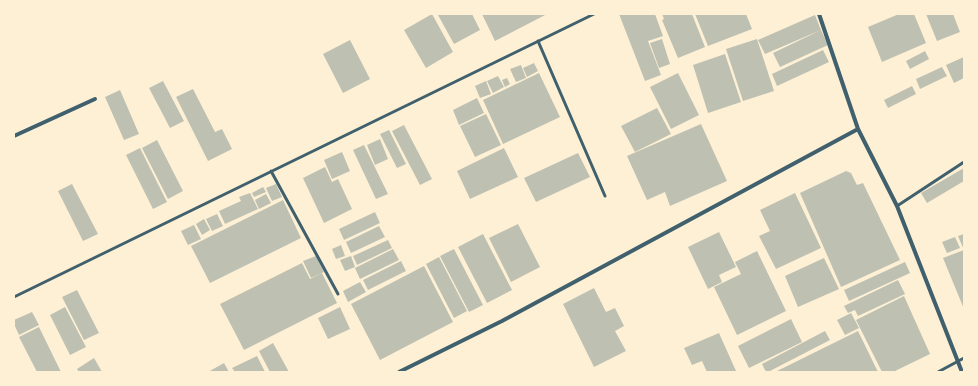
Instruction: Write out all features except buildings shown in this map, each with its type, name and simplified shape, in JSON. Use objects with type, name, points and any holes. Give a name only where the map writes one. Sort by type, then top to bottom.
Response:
[{"type":"street","points":[[819,14],[858,129],[897,206],[962,372]]},
{"type":"street","points":[[14,136],[95,99]]},
{"type":"street","points":[[398,372],[502,321],[858,129]]},
{"type":"lane","points":[[14,297],[594,14]]},
{"type":"lane","points":[[538,41],[605,196]]},
{"type":"lane","points":[[897,206],[964,162]]},
{"type":"lane","points":[[271,171],[338,294]]},
{"type":"lane","points":[[938,372],[964,358]]}]
